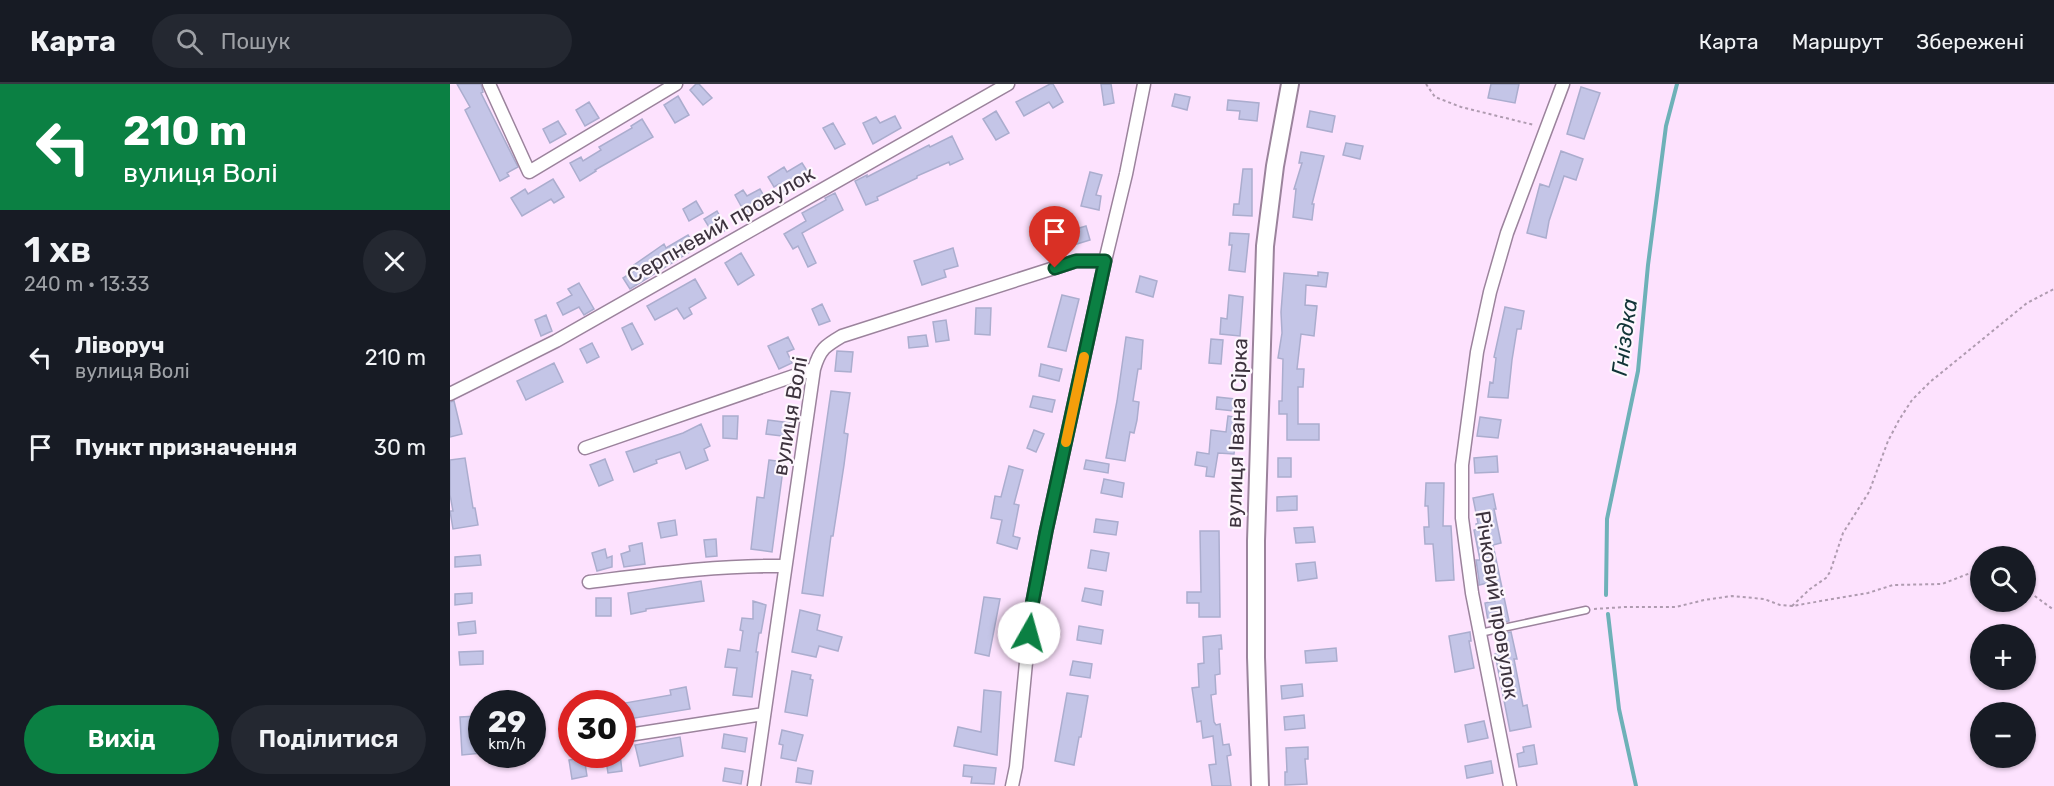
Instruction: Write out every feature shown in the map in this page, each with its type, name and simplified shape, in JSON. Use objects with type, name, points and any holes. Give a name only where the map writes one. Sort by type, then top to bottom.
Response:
[{"type":"street","points":[[489,84],[529,172],[676,84]]},
{"type":"street","name":"Серпневий провулок","points":[[450,394],[556,341],[1008,84]]},
{"type":"street","points":[[1012,786],[1016,767],[1031,610],[1144,84]]},
{"type":"street","name":"вулиця Івана Сірка","points":[[1260,786],[1256,657],[1256,541],[1265,246],[1275,166],[1290,84]]},
{"type":"street","name":"Річковий провулок","points":[[1510,786],[1472,593],[1462,518],[1462,465],[1477,352],[1490,292],[1507,234],[1563,84]]},
{"type":"street","name":"вулиця Волі","points":[[754,786],[814,369],[818,356],[826,345],[842,336],[1076,261],[1105,261]]},
{"type":"street","points":[[585,448],[814,369]]},
{"type":"street","points":[[589,582],[696,569],[785,566]]},
{"type":"street","points":[[636,734],[764,714]]},
{"type":"lane","points":[[1479,633],[1586,610]]},
{"type":"path","points":[[1426,84],[1435,97],[1461,107],[1546,127]]},
{"type":"path","points":[[1792,606],[1826,578],[1830,572],[1843,533],[1869,492],[1888,441],[1912,400],[1930,382],[2027,303],[2054,289]]},
{"type":"path","points":[[1586,610],[1677,607],[1732,596],[1754,597],[1792,606],[1868,593],[1893,585],[1941,584],[1970,573]]},
{"type":"path","points":[[2036,597],[2054,610]]},
{"type":"building","points":[[457,84],[481,84],[483,92],[481,93],[518,167],[507,173],[509,176],[500,181],[465,110],[470,107]]},
{"type":"building","points":[[699,84],[712,98],[703,105],[690,90]]},
{"type":"building","points":[[1053,84],[1063,102],[1053,108],[1049,102],[1024,116],[1016,102]]},
{"type":"building","points":[[1101,84],[1111,84],[1114,103],[1104,105]]},
{"type":"building","points":[[1491,84],[1519,84],[1515,103],[1488,98]]},
{"type":"building","points":[[1581,87],[1600,93],[1584,139],[1567,134]]},
{"type":"building","points":[[1175,94],[1190,97],[1187,110],[1172,106]]},
{"type":"building","points":[[678,96],[689,115],[675,123],[664,105]]},
{"type":"building","points":[[1228,100],[1259,103],[1257,121],[1239,119],[1240,111],[1227,110]]},
{"type":"building","points":[[589,102],[599,118],[585,126],[576,110]]},
{"type":"building","points":[[996,111],[1009,133],[996,140],[983,119]]},
{"type":"building","points":[[1310,111],[1335,116],[1332,132],[1307,127]]},
{"type":"building","points":[[895,116],[901,128],[873,144],[863,123],[876,117],[880,123]]},
{"type":"building","points":[[642,119],[653,137],[580,181],[570,163],[581,157],[583,161],[601,150],[599,147],[632,128],[631,126]]},
{"type":"building","points":[[558,121],[566,134],[550,143],[543,129]]},
{"type":"building","points":[[833,123],[845,144],[835,149],[823,128]]},
{"type":"building","points":[[952,136],[963,159],[950,165],[949,162],[917,176],[866,205],[855,181]]},
{"type":"building","points":[[1346,143],[1363,146],[1360,159],[1343,155]]},
{"type":"building","points":[[1561,151],[1583,159],[1576,180],[1564,176],[1549,221],[1546,238],[1527,233],[1540,184],[1549,187]]},
{"type":"building","points":[[1301,152],[1324,156],[1312,204],[1314,204],[1312,220],[1293,217],[1296,189],[1294,189],[1302,163],[1299,163]]},
{"type":"building","points":[[802,163],[811,177],[784,193],[779,184],[774,187],[768,177],[784,167],[787,172]]},
{"type":"building","points":[[1243,169],[1252,169],[1252,216],[1233,215],[1234,204],[1239,204]]},
{"type":"building","points":[[1090,172],[1102,175],[1096,195],[1101,196],[1099,210],[1081,206]]},
{"type":"building","points":[[553,179],[564,197],[554,203],[551,199],[522,216],[511,198],[525,189],[528,194]]},
{"type":"building","points":[[760,189],[769,205],[746,215],[735,195],[743,190],[747,196]]},
{"type":"building","points":[[835,193],[843,210],[802,233],[816,263],[808,267],[798,246],[793,249],[784,234],[806,221],[802,213]]},
{"type":"building","points":[[696,201],[703,213],[689,221],[683,209]]},
{"type":"building","points":[[717,211],[727,229],[715,237],[704,219]]},
{"type":"building","points":[[1086,226],[1090,240],[1067,247],[1063,233]]},
{"type":"building","points":[[1230,233],[1249,234],[1245,272],[1229,270],[1232,245],[1229,245]]},
{"type":"building","points":[[688,235],[696,248],[630,289],[623,278],[637,269],[634,265],[664,244],[666,248]]},
{"type":"building","points":[[953,248],[958,266],[944,270],[946,277],[922,285],[914,261]]},
{"type":"building","points":[[741,253],[754,275],[738,285],[725,263]]},
{"type":"building","points":[[1318,272],[1328,273],[1326,287],[1306,285],[1305,305],[1317,306],[1314,336],[1301,334],[1297,369],[1304,369],[1303,387],[1298,387],[1298,424],[1319,424],[1319,440],[1287,440],[1287,414],[1279,414],[1279,401],[1282,401],[1283,359],[1278,358],[1282,333],[1284,273],[1318,276]]},
{"type":"building","points":[[1140,276],[1157,281],[1153,297],[1136,292]]},
{"type":"building","points":[[695,279],[706,298],[689,308],[692,314],[684,319],[677,308],[655,320],[647,306]]},
{"type":"building","points":[[579,283],[594,309],[584,315],[579,307],[563,315],[557,303],[572,295],[568,289]]},
{"type":"building","points":[[1062,295],[1079,299],[1066,351],[1048,347]]},
{"type":"building","points":[[1229,295],[1243,297],[1240,336],[1220,334],[1221,318],[1227,319]]},
{"type":"building","points":[[822,304],[830,321],[819,325],[812,309]]},
{"type":"building","points":[[1505,307],[1524,311],[1521,329],[1517,329],[1508,398],[1488,397],[1490,382],[1493,383],[1496,358],[1494,357]]},
{"type":"building","points":[[976,308],[991,308],[990,335],[975,334]]},
{"type":"building","points":[[546,315],[552,331],[541,336],[535,320]]},
{"type":"building","points":[[946,320],[949,340],[936,342],[933,322]]},
{"type":"building","points":[[632,323],[643,344],[632,350],[622,328]]},
{"type":"building","points":[[926,335],[928,346],[909,348],[908,337]]},
{"type":"building","points":[[788,337],[794,349],[787,352],[792,363],[779,369],[768,346]]},
{"type":"building","points":[[1126,337],[1143,340],[1141,369],[1138,369],[1133,401],[1139,402],[1137,420],[1134,433],[1130,432],[1125,461],[1106,458]]},
{"type":"building","points":[[1211,339],[1223,340],[1221,364],[1209,363]]},
{"type":"building","points":[[592,343],[599,357],[587,363],[580,349]]},
{"type":"building","points":[[837,351],[853,352],[851,372],[835,371]]},
{"type":"building","points":[[554,363],[563,382],[526,400],[517,381]]},
{"type":"building","points":[[1041,364],[1062,369],[1059,381],[1039,376]]},
{"type":"building","points":[[831,391],[850,393],[844,433],[848,434],[844,465],[823,596],[802,593]]},
{"type":"building","points":[[1033,396],[1055,400],[1052,412],[1030,407]]},
{"type":"building","points":[[1217,397],[1235,399],[1234,411],[1216,409]]},
{"type":"building","points":[[454,401],[462,434],[450,437],[450,402]]},
{"type":"building","points":[[723,416],[738,416],[737,439],[723,438]]},
{"type":"building","points":[[1228,416],[1241,418],[1239,428],[1237,428],[1234,454],[1218,453],[1214,477],[1206,476],[1207,467],[1195,465],[1197,452],[1209,454],[1211,430],[1226,432]]},
{"type":"building","points":[[1480,417],[1501,420],[1498,438],[1477,436]]},
{"type":"building","points":[[768,420],[791,423],[790,437],[766,434]]},
{"type":"building","points":[[701,424],[710,446],[704,449],[708,460],[686,469],[680,452],[656,460],[657,463],[634,472],[626,452],[683,433]]},
{"type":"building","points":[[1034,430],[1044,434],[1036,452],[1027,448]]},
{"type":"building","points":[[1497,456],[1498,472],[1475,473],[1474,458]]},
{"type":"building","points":[[465,458],[478,525],[453,529],[450,511],[453,511],[450,495],[450,460]]},
{"type":"building","points":[[1278,458],[1291,458],[1291,477],[1278,477]]},
{"type":"building","points":[[605,459],[613,480],[599,486],[590,465]]},
{"type":"building","points":[[769,460],[784,462],[772,552],[751,549],[757,497],[764,498]]},
{"type":"building","points":[[1086,460],[1109,464],[1108,473],[1084,469]]},
{"type":"building","points":[[1009,466],[1023,470],[1014,504],[1019,505],[1013,536],[1020,538],[1017,549],[997,543],[1002,520],[991,518],[995,496],[1001,497]]},
{"type":"building","points":[[1104,479],[1124,483],[1122,497],[1101,493]]},
{"type":"building","points":[[1426,483],[1444,483],[1443,526],[1451,526],[1454,580],[1436,581],[1433,544],[1425,544],[1424,527],[1429,527],[1428,506],[1425,506]]},
{"type":"building","points":[[1493,494],[1501,543],[1493,545],[1509,621],[1494,625],[1494,620],[1488,621],[1485,603],[1495,601],[1492,582],[1479,585],[1476,560],[1480,560],[1474,530],[1478,529],[1476,524],[1478,523],[1473,498]]},
{"type":"building","points":[[1297,496],[1297,510],[1277,511],[1277,497]]},
{"type":"building","points":[[1096,519],[1118,522],[1116,535],[1094,532]]},
{"type":"building","points":[[675,520],[677,535],[661,538],[658,523]]},
{"type":"building","points":[[1313,527],[1315,542],[1296,543],[1294,528]]},
{"type":"building","points":[[1200,531],[1219,531],[1220,617],[1199,617],[1199,603],[1187,603],[1187,592],[1201,592]]},
{"type":"building","points":[[716,539],[717,556],[706,557],[704,540]]},
{"type":"building","points":[[642,543],[645,564],[624,567],[621,554],[630,551],[629,546]]},
{"type":"building","points":[[605,549],[607,558],[612,556],[612,567],[597,571],[592,553]]},
{"type":"building","points":[[1091,550],[1109,553],[1106,571],[1088,568]]},
{"type":"building","points":[[480,555],[481,565],[455,567],[455,557]]},
{"type":"building","points":[[1315,562],[1317,578],[1298,581],[1296,564]]},
{"type":"building","points":[[701,581],[704,601],[646,609],[646,611],[631,614],[628,593]]},
{"type":"building","points":[[1085,588],[1103,591],[1101,605],[1082,601]]},
{"type":"building","points":[[472,593],[472,603],[455,605],[455,594]]},
{"type":"building","points":[[984,597],[1000,599],[989,656],[975,653]]},
{"type":"building","points":[[596,598],[611,598],[611,616],[596,616]]},
{"type":"building","points":[[753,601],[766,605],[756,652],[758,652],[752,697],[733,695],[737,668],[725,667],[728,649],[740,651],[742,618],[753,619]]},
{"type":"building","points":[[800,610],[820,615],[817,630],[842,637],[838,651],[819,646],[816,657],[792,652]]},
{"type":"building","points":[[475,621],[476,633],[459,635],[458,623]]},
{"type":"building","points":[[1079,626],[1103,630],[1101,644],[1077,640]]},
{"type":"building","points":[[1470,632],[1471,641],[1469,641],[1474,668],[1455,672],[1449,636]]},
{"type":"building","points":[[1511,632],[1523,706],[1527,705],[1531,727],[1510,731],[1495,654],[1500,653],[1496,635]]},
{"type":"building","points":[[1221,635],[1220,674],[1215,675],[1216,694],[1211,695],[1214,722],[1216,725],[1220,724],[1223,745],[1229,744],[1231,755],[1227,756],[1231,786],[1212,786],[1209,765],[1216,764],[1213,736],[1203,738],[1201,721],[1197,722],[1192,688],[1199,687],[1198,664],[1204,663],[1203,637]]},
{"type":"building","points":[[1336,648],[1337,661],[1306,663],[1305,651]]},
{"type":"building","points":[[483,651],[483,664],[460,665],[459,652]]},
{"type":"building","points":[[1073,661],[1092,664],[1090,678],[1070,675]]},
{"type":"building","points":[[792,671],[811,675],[810,679],[813,680],[807,716],[785,712]]},
{"type":"building","points":[[1302,684],[1303,696],[1282,699],[1281,686]]},
{"type":"building","points":[[686,687],[690,709],[636,718],[636,701],[671,695],[670,690]]},
{"type":"building","points":[[984,690],[1001,692],[997,755],[954,746],[958,727],[981,732]]},
{"type":"building","points":[[1067,693],[1088,696],[1074,765],[1055,761]]},
{"type":"building","points":[[1304,715],[1305,728],[1285,730],[1284,717]]},
{"type":"building","points":[[460,717],[468,717],[468,754],[462,755]]},
{"type":"building","points":[[1484,721],[1488,738],[1468,742],[1465,725]]},
{"type":"building","points":[[782,730],[803,735],[796,761],[781,758],[783,745],[779,744]]},
{"type":"building","points":[[724,734],[747,738],[745,752],[722,748]]},
{"type":"building","points":[[680,737],[683,756],[640,766],[636,745]]},
{"type":"building","points":[[1534,745],[1537,764],[1519,767],[1517,754],[1524,752],[1523,747]]},
{"type":"building","points":[[1308,747],[1308,759],[1305,759],[1307,784],[1285,785],[1286,748]]},
{"type":"building","points":[[1491,761],[1493,773],[1467,778],[1465,766]]},
{"type":"building","points":[[964,765],[996,768],[994,784],[971,783],[972,777],[963,776]]},
{"type":"building","points":[[570,768],[586,768],[587,776],[572,779]]},
{"type":"building","points":[[607,768],[622,768],[622,771],[608,773]]},
{"type":"building","points":[[725,768],[743,771],[741,784],[723,781]]},
{"type":"building","points":[[798,768],[813,771],[811,784],[796,782]]},
{"type":"waterway","name":"Гніздка","points":[[1606,595],[1607,519],[1638,371],[1648,265],[1666,126],[1677,84]]},
{"type":"waterway","name":"Гніздка","points":[[1608,614],[1619,709],[1636,786]]},
{"type":"slow traffic","points":[[1066,442],[1084,357]]},
{"type":"route","points":[[1029,633],[1031,610],[1046,532],[1105,261],[1076,261],[1055,268]]}]
